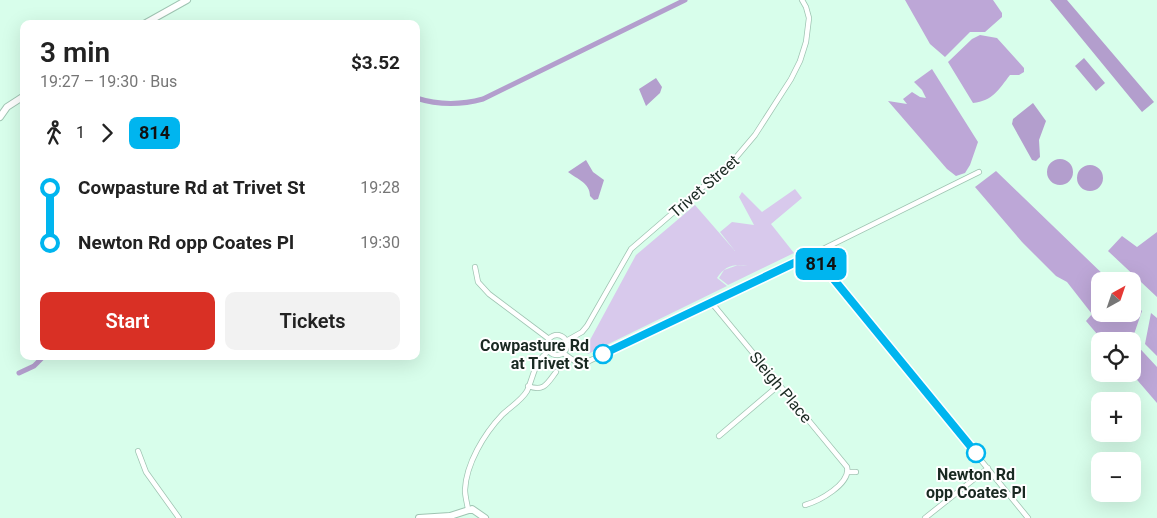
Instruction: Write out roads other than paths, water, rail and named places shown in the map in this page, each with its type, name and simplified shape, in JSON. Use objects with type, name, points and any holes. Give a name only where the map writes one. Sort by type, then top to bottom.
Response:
[{"type":"street","points":[[151,20],[187,0]]},
{"type":"street","name":"Trivet Street","points":[[566,341],[582,332],[587,326],[624,260],[634,246],[733,162],[751,142],[799,65],[808,28],[807,10],[802,0]]},
{"type":"street","points":[[0,117],[20,99]]},
{"type":"street","points":[[563,353],[566,348],[566,341],[559,336],[550,339],[547,345],[549,351],[554,355],[563,353],[576,362],[587,362],[979,172]]},
{"type":"street","points":[[813,254],[1028,518]]},
{"type":"street","points":[[475,267],[478,282],[488,294],[550,339]]},
{"type":"street","name":"Sleigh Place","points":[[712,302],[844,463],[848,472]]},
{"type":"street","points":[[458,518],[466,510],[465,491],[478,449],[500,417],[527,391],[537,363],[549,351]]},
{"type":"street","points":[[528,386],[536,389],[542,387],[556,372]]},
{"type":"street","points":[[719,436],[779,385]]},
{"type":"street","points":[[138,451],[146,472],[180,518]]},
{"type":"street","points":[[924,518],[988,468]]},
{"type":"street","points":[[805,505],[823,497],[844,481],[848,472],[856,472]]},
{"type":"street","points":[[419,518],[450,516],[472,509],[482,516]]},
{"type":"waterway","points":[[420,99],[449,103],[483,99],[685,0]]},
{"type":"waterway","points":[[19,373],[34,366],[40,360]]},
{"type":"place","name":"Cowpasture Rd at Trivet St","points":[[603,354]]},
{"type":"place","name":"Newton Rd opp Coates Pl","points":[[976,453]]}]
